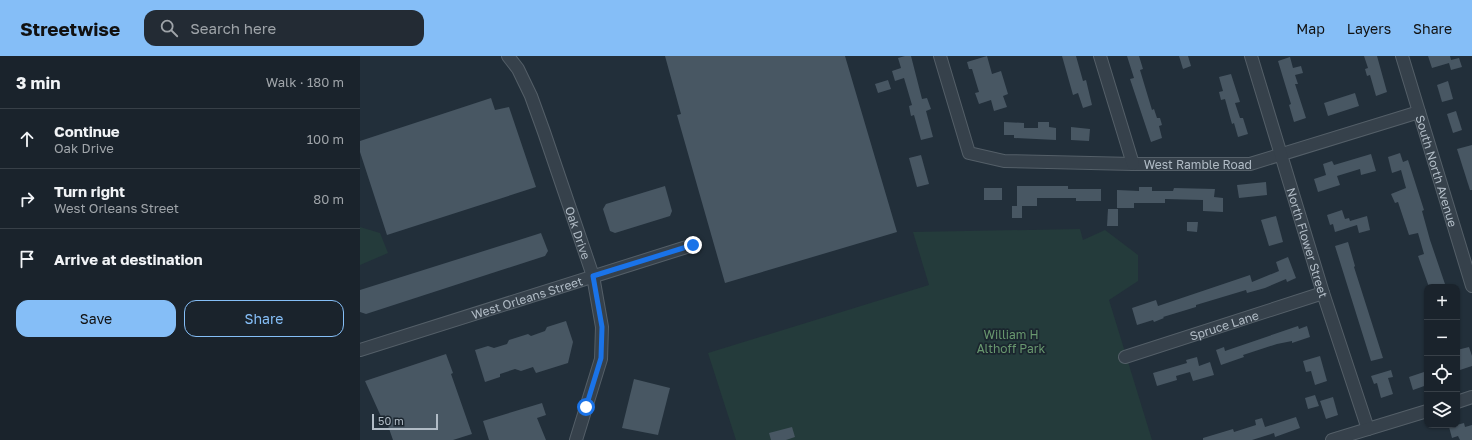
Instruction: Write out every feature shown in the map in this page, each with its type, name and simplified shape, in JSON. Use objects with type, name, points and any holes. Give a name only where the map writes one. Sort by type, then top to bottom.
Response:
[{"type":"street","name":"Oak Drive","points":[[508,56],[518,69],[531,96],[593,276],[602,327],[601,358],[576,440]]},
{"type":"street","name":"West Ramble Road","points":[[940,56],[969,154],[1004,161],[1133,164],[1250,164],[1419,112]]},
{"type":"street","points":[[1100,56],[1133,164]]},
{"type":"street","name":"North Flower Street","points":[[1251,56],[1323,293],[1368,429]]},
{"type":"street","name":"South North Avenue","points":[[1402,56],[1472,286]]},
{"type":"street","name":"West Orleans Street","points":[[360,350],[693,245]]},
{"type":"street","name":"Spruce Lane","points":[[1125,357],[1323,293]]},
{"type":"street","points":[[1460,401],[1472,398]]},
{"type":"street","points":[[1332,440],[1424,412]]},
{"type":"green space","points":[[360,227],[380,233],[388,253],[360,265]]},
{"type":"green space","name":"William H Althoff Park","points":[[1080,229],[1083,240],[1105,230],[1138,255],[1138,281],[1109,300],[1152,440],[736,440],[708,353],[929,285],[913,232]]},
{"type":"building","points":[[665,56],[845,56],[897,232],[725,283],[677,115],[681,114]]},
{"type":"building","points":[[911,56],[922,99],[927,98],[931,109],[926,111],[933,137],[921,140],[914,115],[911,116],[909,106],[912,105],[904,78],[895,81],[892,71],[901,68],[898,58]]},
{"type":"building","points":[[987,56],[992,74],[1001,71],[1008,94],[1003,96],[1007,107],[994,111],[991,100],[979,104],[975,93],[979,92],[972,69],[969,69],[967,62]]},
{"type":"building","points":[[1062,56],[1076,56],[1083,81],[1086,80],[1092,105],[1083,108],[1078,93],[1073,95]]},
{"type":"building","points":[[1127,56],[1139,56],[1143,69],[1140,70],[1152,110],[1154,109],[1157,118],[1160,118],[1162,125],[1159,126],[1162,138],[1151,142],[1130,79],[1134,78]]},
{"type":"building","points":[[1179,56],[1188,56],[1191,66],[1183,69]]},
{"type":"building","points":[[1364,56],[1377,56],[1387,92],[1376,96],[1370,75],[1367,76],[1365,69],[1368,68]]},
{"type":"building","points":[[1428,56],[1450,56],[1451,60],[1459,58],[1462,67],[1451,70],[1449,63],[1432,68]]},
{"type":"building","points":[[1290,57],[1293,68],[1301,66],[1303,73],[1295,75],[1298,84],[1295,84],[1306,118],[1294,122],[1289,105],[1291,104],[1278,61]]},
{"type":"building","points":[[1231,74],[1240,102],[1235,103],[1240,118],[1243,118],[1248,134],[1238,137],[1234,123],[1232,124],[1225,99],[1221,100],[1219,92],[1223,91],[1219,77]]},
{"type":"building","points":[[888,80],[891,89],[878,93],[875,84]]},
{"type":"building","points":[[1448,81],[1453,99],[1442,102],[1437,85]]},
{"type":"building","points":[[1355,93],[1359,106],[1328,116],[1324,103]]},
{"type":"building","points":[[491,98],[495,110],[509,107],[536,187],[387,235],[360,152],[360,141]]},
{"type":"building","points":[[1456,111],[1462,130],[1453,133],[1447,114]]},
{"type":"building","points":[[1004,122],[1024,123],[1024,128],[1038,128],[1038,122],[1049,122],[1049,127],[1056,128],[1056,140],[1014,138],[1014,135],[1004,135]]},
{"type":"building","points":[[1071,127],[1090,129],[1089,141],[1071,140]]},
{"type":"building","points":[[1472,145],[1472,190],[1470,190],[1457,149]]},
{"type":"building","points":[[1400,153],[1403,162],[1408,160],[1424,210],[1422,211],[1430,240],[1445,284],[1428,284],[1418,256],[1424,254],[1418,233],[1409,235],[1398,202],[1395,203],[1391,194],[1406,188],[1401,170],[1392,173],[1388,157]]},
{"type":"building","points":[[1371,154],[1376,171],[1361,175],[1360,169],[1337,176],[1340,185],[1318,192],[1314,179],[1326,175],[1323,164],[1332,161],[1334,165]]},
{"type":"building","points":[[921,155],[929,184],[917,187],[909,158]]},
{"type":"building","points":[[1266,182],[1267,195],[1239,198],[1237,185]]},
{"type":"building","points":[[665,186],[672,211],[670,216],[615,233],[610,231],[603,209],[606,204]]},
{"type":"building","points":[[1017,186],[1068,186],[1068,189],[1101,189],[1101,201],[1076,201],[1076,198],[1037,198],[1037,206],[1017,206]]},
{"type":"building","points":[[1139,187],[1152,187],[1152,191],[1173,191],[1174,188],[1215,189],[1214,197],[1223,198],[1223,212],[1203,211],[1203,200],[1165,199],[1165,203],[1134,203],[1134,208],[1117,208],[1117,190],[1139,191]]},
{"type":"building","points":[[984,188],[1002,188],[1002,200],[984,200]]},
{"type":"building","points":[[1012,206],[1022,206],[1022,218],[1012,218]]},
{"type":"building","points":[[1108,209],[1118,209],[1118,226],[1107,226]]},
{"type":"building","points":[[1342,210],[1345,219],[1349,218],[1350,221],[1367,216],[1370,230],[1359,233],[1357,225],[1335,232],[1333,224],[1330,225],[1327,215]]},
{"type":"building","points":[[1276,216],[1283,242],[1269,246],[1261,220]]},
{"type":"building","points":[[1187,222],[1198,222],[1197,232],[1187,231]]},
{"type":"building","points":[[541,233],[548,251],[545,256],[366,314],[360,312],[360,290]]},
{"type":"building","points":[[1348,242],[1355,266],[1354,267],[1383,358],[1371,361],[1335,246]]},
{"type":"building","points":[[1288,257],[1296,278],[1287,282],[1286,279],[1265,288],[1247,293],[1246,290],[1196,305],[1196,307],[1163,317],[1164,318],[1154,322],[1153,320],[1137,325],[1132,308],[1156,300],[1158,306],[1250,275],[1252,282],[1279,271],[1276,262]]},
{"type":"building","points":[[566,321],[573,342],[568,363],[536,373],[533,367],[521,371],[515,369],[500,374],[500,377],[485,382],[475,350],[488,346],[494,348],[507,344],[509,340],[528,334],[531,336],[545,331],[547,327]]},
{"type":"building","points":[[1298,326],[1299,329],[1307,326],[1310,337],[1292,343],[1292,341],[1277,344],[1243,355],[1244,357],[1221,365],[1216,350],[1224,347],[1225,351]]},
{"type":"building","points":[[1469,347],[1472,356],[1472,366],[1460,370],[1460,356],[1460,349]]},
{"type":"building","points":[[446,354],[453,373],[451,374],[472,434],[453,440],[393,440],[386,420],[383,421],[365,381]]},
{"type":"building","points":[[1320,356],[1327,381],[1315,385],[1311,371],[1306,372],[1303,361]]},
{"type":"building","points":[[1197,357],[1199,366],[1210,362],[1214,375],[1193,381],[1190,372],[1176,376],[1177,380],[1157,386],[1153,373],[1187,363],[1186,360]]},
{"type":"building","points":[[1391,370],[1393,377],[1388,378],[1393,394],[1381,398],[1377,383],[1374,384],[1371,376]]},
{"type":"building","points":[[1424,372],[1424,386],[1413,390],[1409,377]]},
{"type":"building","points":[[634,379],[670,388],[658,435],[622,428]]},
{"type":"building","points":[[1315,395],[1319,406],[1308,409],[1305,398]]},
{"type":"building","points":[[1333,397],[1338,415],[1326,419],[1320,401]]},
{"type":"building","points":[[542,403],[546,415],[537,418],[546,440],[489,440],[483,421]]},
{"type":"building","points":[[1296,417],[1300,428],[1275,437],[1274,433],[1252,440],[1203,440],[1203,438],[1233,429],[1234,432],[1256,425],[1255,420],[1262,418],[1265,427]]},
{"type":"building","points":[[1464,423],[1465,427],[1472,425],[1472,440],[1460,440],[1458,436],[1452,438],[1449,428],[1460,428],[1460,424]]},
{"type":"building","points":[[792,427],[795,437],[786,440],[771,440],[769,433]]},
{"type":"route","points":[[586,407],[601,358],[602,327],[593,276],[693,245]]}]
